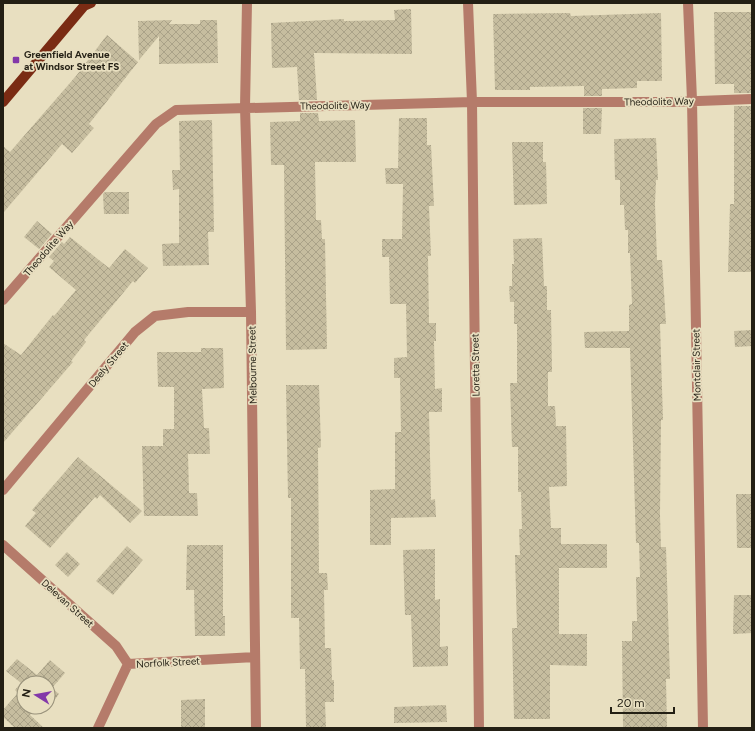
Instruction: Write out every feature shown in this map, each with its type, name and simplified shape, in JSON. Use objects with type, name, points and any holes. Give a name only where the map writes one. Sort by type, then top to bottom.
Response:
[{"type":"main road","points":[[3,102],[84,6],[91,3]]},
{"type":"street","name":"Melbourne Street","points":[[247,3],[245,107],[251,312],[256,728]]},
{"type":"street","name":"Loretta Street","points":[[468,3],[472,102],[479,728]]},
{"type":"street","name":"Montclair Street","points":[[688,3],[692,100],[703,728]]},
{"type":"street","name":"Theodolite Way","points":[[3,300],[156,124],[176,110],[472,102],[672,102],[692,100],[752,99]]},
{"type":"street","name":"Deely Street","points":[[3,490],[135,332],[155,316],[188,312],[251,312]]},
{"type":"street","name":"Delevan Street","points":[[3,545],[116,646],[128,664]]},
{"type":"street","name":"Norfolk Street","points":[[98,728],[128,664],[255,657]]},
{"type":"building","points":[[411,9],[412,54],[314,53],[317,100],[299,100],[297,67],[272,68],[271,23],[344,19],[344,21],[395,20],[394,10]]},
{"type":"building","points":[[714,12],[752,12],[752,93],[734,93],[734,84],[715,84]]},
{"type":"building","points":[[570,13],[571,16],[661,13],[662,81],[637,81],[637,88],[602,89],[602,96],[584,96],[584,86],[530,87],[530,90],[495,90],[493,14]]},
{"type":"building","points":[[172,20],[169,24],[200,24],[200,20],[217,20],[218,63],[159,64],[159,36],[139,60],[138,21]]},
{"type":"building","points":[[107,35],[138,62],[89,124],[94,128],[72,153],[62,144],[3,213],[3,146],[10,152],[76,76]]},
{"type":"building","points":[[734,106],[752,106],[752,272],[728,272],[730,204],[734,204]]},
{"type":"building","points":[[583,108],[602,108],[601,134],[583,134]]},
{"type":"building","points":[[300,113],[318,113],[319,121],[355,120],[356,162],[315,162],[316,220],[321,220],[322,239],[325,239],[327,349],[286,350],[284,165],[271,165],[270,122],[300,121]]},
{"type":"building","points":[[399,118],[427,118],[427,145],[431,145],[434,206],[429,206],[431,256],[428,256],[429,323],[436,323],[436,341],[434,341],[435,389],[442,388],[442,412],[429,412],[431,500],[435,499],[436,517],[391,518],[391,545],[370,545],[370,490],[395,489],[395,432],[401,432],[400,378],[394,378],[394,358],[407,357],[406,304],[390,304],[389,257],[382,257],[382,239],[402,239],[403,184],[386,184],[385,168],[398,168]]},
{"type":"building","points":[[212,120],[214,232],[208,232],[209,265],[163,266],[162,244],[179,243],[179,189],[173,190],[172,170],[180,170],[179,121]]},
{"type":"building","points":[[656,138],[658,180],[656,180],[655,204],[657,260],[662,260],[666,324],[660,324],[663,420],[661,420],[660,515],[661,547],[666,547],[670,679],[666,679],[667,728],[623,728],[622,641],[632,641],[632,621],[637,621],[636,577],[640,577],[639,543],[636,543],[630,348],[585,348],[584,332],[629,331],[629,305],[632,304],[630,253],[628,253],[628,230],[625,230],[624,205],[620,205],[620,180],[615,180],[614,139]]},
{"type":"building","points":[[512,142],[543,142],[543,162],[546,162],[547,204],[514,205]]},
{"type":"building","points":[[105,192],[129,192],[129,214],[104,214],[103,194]]},
{"type":"building","points":[[37,221],[52,234],[39,249],[24,237]]},
{"type":"building","points":[[70,237],[109,268],[125,249],[148,268],[135,283],[133,281],[84,340],[86,342],[71,361],[73,362],[3,443],[3,343],[21,355],[53,315],[54,316],[76,290],[49,267],[54,261],[49,257],[62,242],[64,244]]},
{"type":"building","points":[[542,238],[544,286],[547,286],[547,310],[551,310],[552,372],[548,372],[548,406],[555,406],[556,426],[566,426],[567,486],[549,487],[551,528],[561,528],[561,544],[607,544],[607,568],[559,568],[559,634],[587,634],[587,666],[550,665],[550,719],[514,719],[512,628],[517,628],[515,555],[520,555],[519,529],[522,529],[521,492],[518,492],[518,447],[512,447],[510,383],[517,383],[517,324],[514,324],[514,302],[510,302],[509,286],[512,286],[512,264],[514,264],[513,239]]},
{"type":"building","points":[[752,330],[752,346],[735,347],[734,331]]},
{"type":"building","points":[[201,348],[223,348],[224,388],[202,389],[204,428],[209,428],[210,454],[188,454],[189,493],[197,493],[198,516],[144,516],[142,446],[163,446],[163,429],[174,429],[174,387],[158,387],[157,352],[201,352]]},
{"type":"building","points":[[286,385],[319,385],[321,447],[318,448],[319,573],[327,573],[328,590],[324,590],[325,648],[331,648],[332,680],[334,680],[334,702],[325,702],[326,728],[306,728],[305,669],[300,669],[299,618],[291,618],[291,498],[288,498]]},
{"type":"building","points":[[78,457],[142,511],[130,523],[100,495],[97,499],[95,497],[50,548],[25,526],[36,513],[32,510]]},
{"type":"building","points":[[736,494],[752,494],[752,548],[737,548]]},
{"type":"building","points":[[187,545],[223,545],[223,616],[225,616],[225,636],[195,636],[194,590],[186,590]]},
{"type":"building","points":[[127,546],[143,560],[113,595],[96,581]]},
{"type":"building","points":[[435,549],[435,600],[440,599],[440,647],[448,646],[448,666],[413,667],[411,615],[405,615],[403,550]]},
{"type":"building","points":[[67,552],[80,564],[68,577],[55,565]]},
{"type":"building","points":[[734,595],[752,595],[752,633],[733,634]]},
{"type":"building","points":[[17,659],[37,675],[16,675],[16,679],[6,671]]},
{"type":"building","points":[[50,660],[65,673],[56,683],[56,675],[37,675]]},
{"type":"building","points":[[16,695],[16,715],[30,715],[44,728],[15,728],[3,717],[3,710]]},
{"type":"building","points":[[205,699],[205,728],[181,728],[181,700]]},
{"type":"building","points":[[446,705],[447,722],[394,723],[394,707]]},
{"type":"place","name":"Greenfield Avenue at Windsor Street FS","points":[[16,60]]}]
